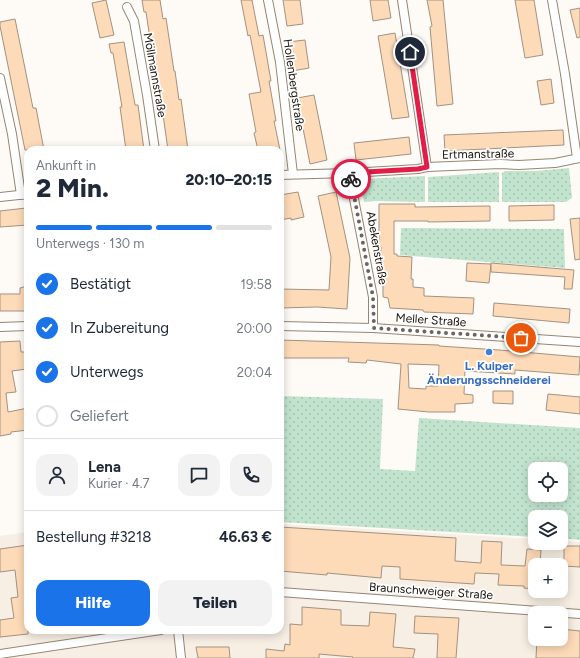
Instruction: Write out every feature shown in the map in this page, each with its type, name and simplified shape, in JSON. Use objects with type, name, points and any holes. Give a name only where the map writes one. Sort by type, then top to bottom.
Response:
[{"type":"street","name":"Hollenbergstraße","points":[[268,0],[280,62],[293,174]]},
{"type":"street","points":[[402,0],[427,167]]},
{"type":"street","points":[[552,0],[578,158]]},
{"type":"street","name":"Möllmannstraße","points":[[127,7],[134,21],[154,146]]},
{"type":"street","points":[[0,78],[24,190]]},
{"type":"street","name":"Ertmanstraße","points":[[284,175],[349,173],[418,169],[427,167],[555,163],[570,161],[578,158]]},
{"type":"street","name":"Abekenstraße","points":[[349,173],[373,297],[374,328]]},
{"type":"street","points":[[0,197],[24,195]]},
{"type":"street","points":[[0,328],[24,326]]},
{"type":"street","name":"Meller Straße","points":[[284,326],[374,328],[580,342]]},
{"type":"street","name":"Braunschweiger Straße","points":[[284,592],[580,614]]},
{"type":"street","points":[[0,654],[134,634]]},
{"type":"street","points":[[178,634],[181,658]]},
{"type":"shaded area","points":[[284,524],[528,539],[528,550],[568,550],[568,541],[580,542],[580,658],[0,658],[0,536],[24,533],[24,634],[284,634]]},
{"type":"green space","points":[[569,168],[572,198],[566,202],[502,202],[502,173],[505,171],[536,171]]},
{"type":"green space","points":[[499,172],[499,202],[428,202],[428,177]]},
{"type":"green space","points":[[425,176],[425,202],[364,202],[360,184],[363,179]]},
{"type":"green space","points":[[401,228],[564,229],[565,268],[400,255]]},
{"type":"green space","points":[[284,396],[383,399],[380,469],[415,471],[419,418],[580,428],[580,540],[568,539],[568,510],[528,510],[528,537],[284,522]]},
{"type":"building","points":[[106,0],[114,35],[100,38],[92,3]]},
{"type":"building","points":[[142,0],[160,0],[163,19],[166,18],[179,100],[181,99],[187,146],[167,146],[156,65],[146,12],[144,12]]},
{"type":"building","points":[[241,0],[252,0],[259,36],[263,35],[271,81],[269,81],[276,121],[274,121],[279,146],[257,146],[249,94],[261,92],[250,35],[248,36]]},
{"type":"building","points":[[283,0],[300,0],[303,24],[287,26]]},
{"type":"building","points":[[370,0],[388,0],[391,18],[373,21]]},
{"type":"building","points":[[427,0],[443,0],[453,104],[437,106],[430,27],[432,26]]},
{"type":"building","points":[[515,0],[534,0],[543,55],[525,58]]},
{"type":"building","points":[[580,8],[580,37],[577,38],[570,10]]},
{"type":"building","points":[[15,19],[33,108],[36,108],[43,146],[24,146],[0,22]]},
{"type":"building","points":[[395,33],[409,117],[392,119],[378,36]]},
{"type":"building","points":[[305,40],[309,68],[292,71],[288,42]]},
{"type":"building","points":[[124,42],[135,105],[138,105],[143,146],[125,146],[120,107],[122,107],[113,53],[111,53],[109,44]]},
{"type":"building","points":[[551,79],[554,103],[541,105],[537,81]]},
{"type":"building","points":[[314,95],[327,160],[310,164],[297,98]]},
{"type":"building","points":[[563,130],[564,145],[445,151],[444,135]]},
{"type":"building","points":[[409,137],[411,154],[356,160],[354,143]]},
{"type":"building","points":[[298,192],[304,217],[291,220],[291,218],[284,219],[284,194]]},
{"type":"building","points":[[336,192],[350,258],[347,309],[317,307],[284,308],[284,289],[329,290],[331,257],[318,196]]},
{"type":"building","points":[[379,204],[415,204],[415,207],[490,206],[490,221],[394,221],[394,254],[397,254],[397,256],[412,257],[411,279],[413,279],[413,287],[424,288],[424,296],[474,298],[473,314],[424,312],[423,310],[390,308],[388,298],[383,297],[383,279],[379,278],[381,247],[379,247]]},
{"type":"building","points":[[554,205],[554,220],[509,221],[509,206]]},
{"type":"building","points":[[24,208],[24,225],[0,227],[0,211]]},
{"type":"building","points":[[580,218],[580,259],[575,260],[570,219]]},
{"type":"building","points":[[467,263],[491,264],[489,283],[466,281]]},
{"type":"building","points":[[491,263],[574,270],[572,289],[564,289],[565,277],[491,272]]},
{"type":"building","points":[[24,287],[24,311],[0,311],[0,294],[20,294],[20,288]]},
{"type":"building","points":[[494,303],[570,309],[569,323],[493,316]]},
{"type":"building","points":[[284,340],[439,345],[580,357],[579,375],[515,370],[515,374],[465,371],[464,394],[473,395],[473,403],[455,404],[455,412],[429,412],[398,409],[401,364],[367,360],[366,363],[348,362],[349,358],[284,358]],"holes":[[[408,364],[439,365],[438,386],[426,386],[426,389],[409,388]]]},
{"type":"building","points":[[20,341],[21,352],[24,352],[24,369],[12,371],[16,392],[6,393],[8,412],[24,409],[24,430],[11,432],[11,434],[0,436],[0,342]]},
{"type":"building","points":[[493,391],[513,391],[513,404],[493,403]]},
{"type":"building","points":[[548,394],[580,397],[580,414],[546,410]]},
{"type":"building","points":[[284,527],[456,538],[455,561],[481,563],[482,541],[502,542],[501,565],[525,566],[527,549],[541,550],[540,558],[528,558],[528,588],[524,588],[524,586],[498,585],[499,574],[475,573],[474,584],[400,579],[400,567],[382,566],[381,578],[327,573],[327,575],[284,571]]},
{"type":"building","points":[[24,546],[24,634],[28,634],[0,637],[0,620],[14,618],[11,598],[18,597],[15,570],[0,572],[0,549]]},
{"type":"building","points":[[568,546],[580,546],[580,567],[568,566],[568,558],[564,558],[564,550],[568,550]]},
{"type":"building","points":[[302,607],[341,610],[341,625],[369,626],[370,612],[396,614],[393,647],[415,649],[413,658],[352,658],[353,657],[319,654],[319,658],[266,658],[266,649],[284,651],[285,644],[290,645],[290,624],[302,625]]},
{"type":"building","points":[[415,616],[459,618],[456,658],[437,658],[438,634],[414,633]]},
{"type":"building","points":[[568,630],[580,631],[580,658],[536,658],[537,646],[568,646]]},
{"type":"building","points":[[196,647],[229,647],[230,658],[198,658]]},
{"type":"way so far","points":[[351,179],[373,297],[374,328],[521,338]]},
{"type":"place","name":"L. Kuiper Änderungsschneiderei","points":[[489,352]]},
{"type":"route","points":[[351,179],[349,173],[418,169],[427,167],[410,52]]}]
